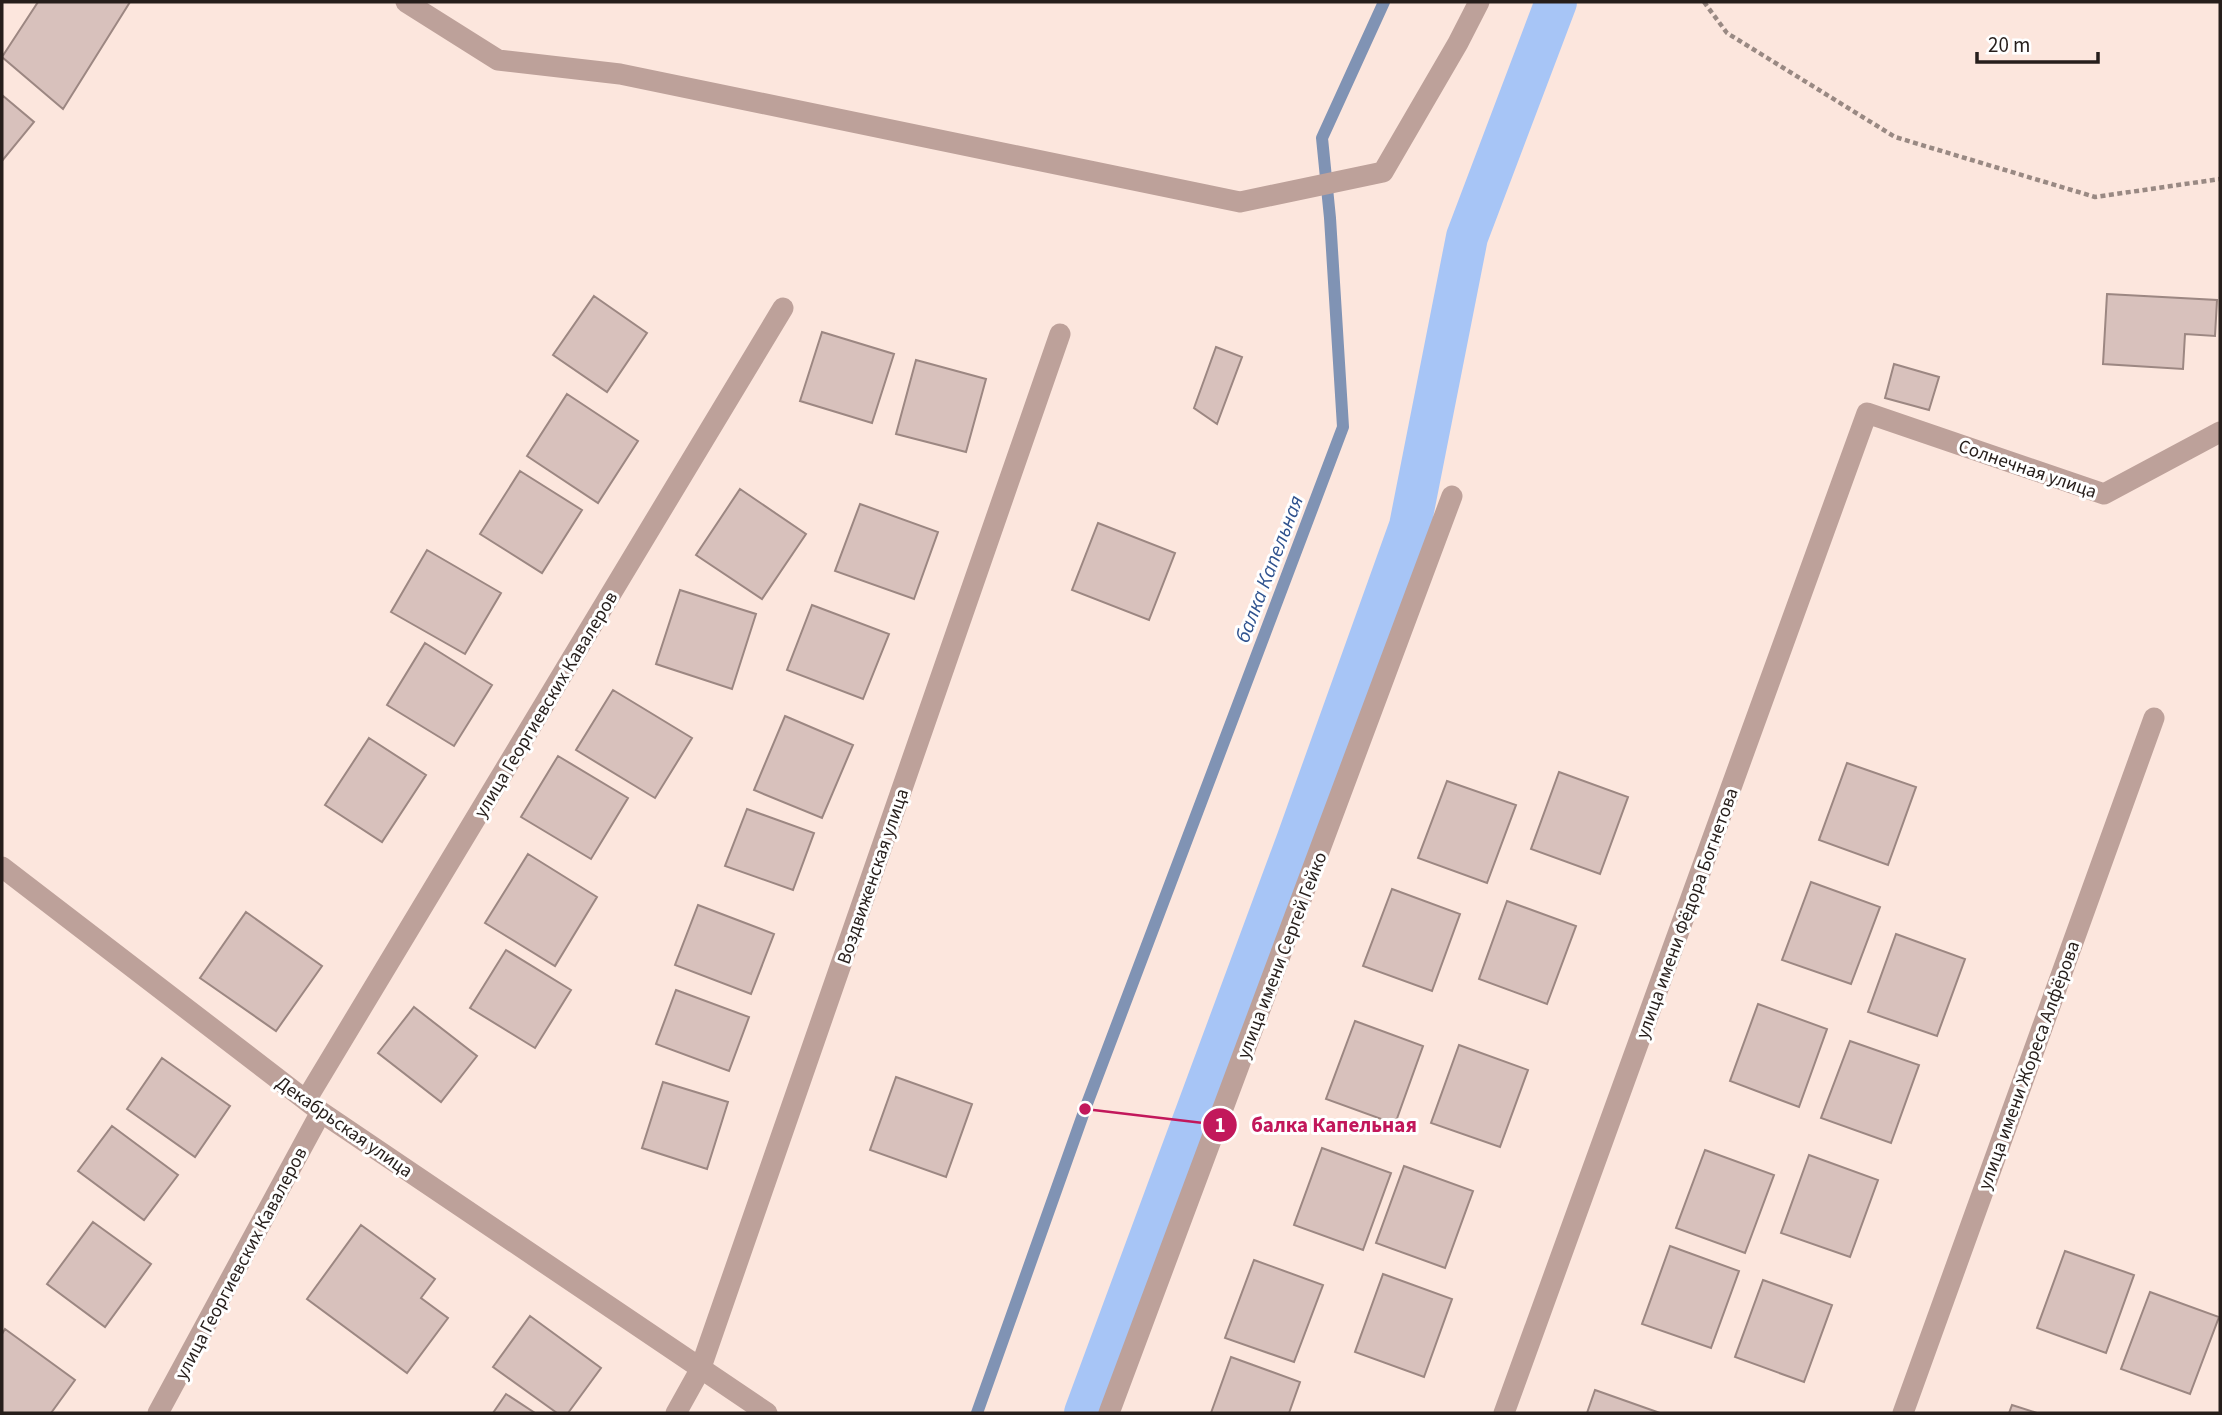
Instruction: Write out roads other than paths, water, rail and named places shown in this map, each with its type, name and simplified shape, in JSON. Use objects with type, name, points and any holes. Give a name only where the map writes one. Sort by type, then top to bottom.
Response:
[{"type":"street","points":[[406,2],[498,60],[620,74],[1240,202],[1383,172],[1479,2]]},
{"type":"street","name":"улица Георгиевских Кавалеров","points":[[158,1413],[314,1106],[783,308]]},
{"type":"street","name":"Воздвиженская улица","points":[[676,1413],[700,1370],[1060,334]]},
{"type":"street","name":"Солнечная улица","points":[[1867,413],[2104,494],[2220,432]]},
{"type":"street","name":"улица имени Фёдора Богнетова","points":[[1504,1413],[1867,413]]},
{"type":"street","name":"улица имени Сергей Гейко","points":[[1109,1413],[1452,496]]},
{"type":"street","name":"улица имени Жореса Алфёрова","points":[[1903,1413],[2154,718]]},
{"type":"street","name":"Декабрьская улица","points":[[2,867],[314,1106],[767,1413]]},
{"type":"waterway","name":"балка Капельная","points":[[977,1413],[1085,1109],[1343,427],[1330,218],[1322,138],[1384,2]]},
{"type":"waterway","points":[[1085,1413],[1297,841],[1410,526],[1467,237],[1556,2]]},
{"type":"place","name":"балка Капельная","points":[[1085,1109]]}]
